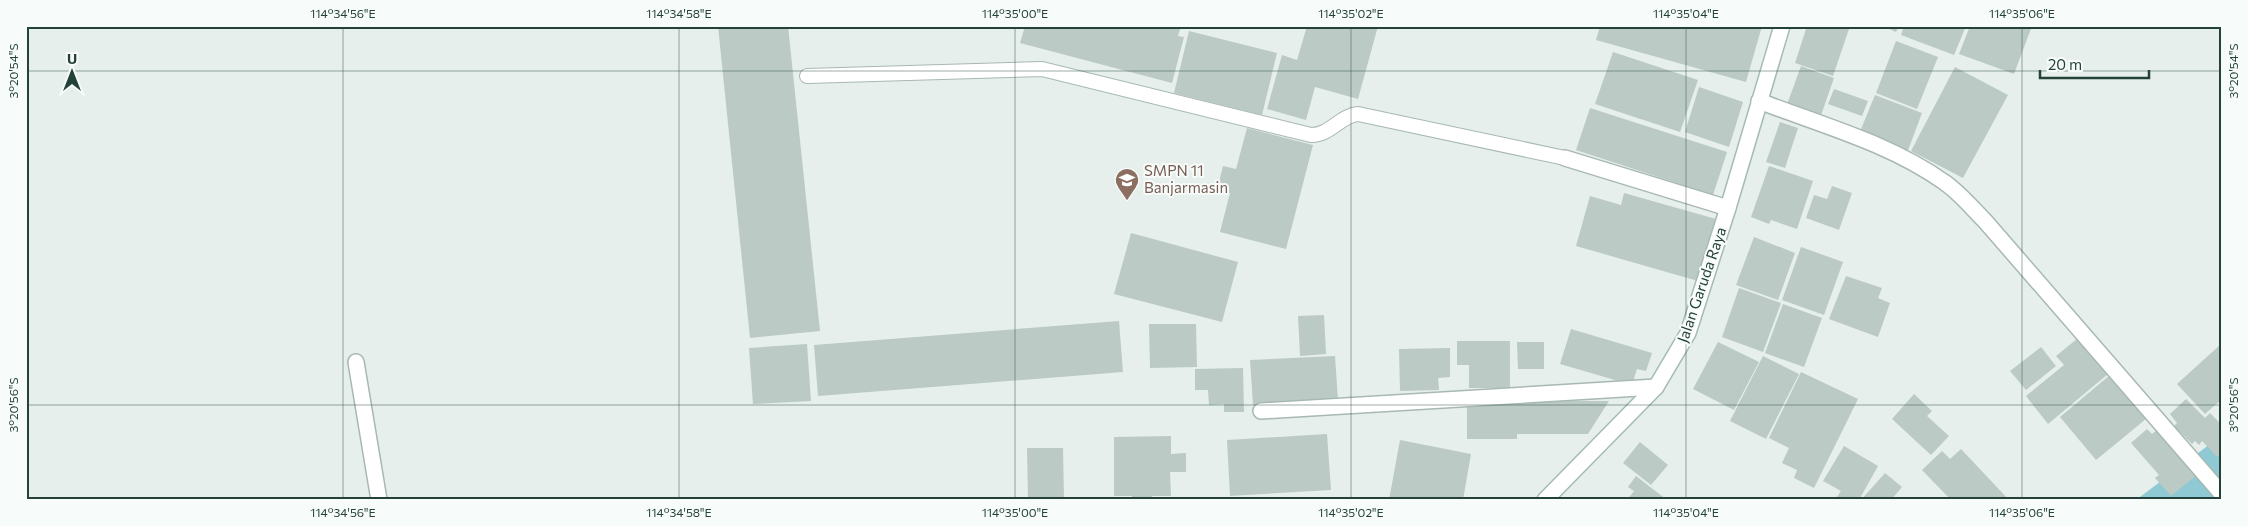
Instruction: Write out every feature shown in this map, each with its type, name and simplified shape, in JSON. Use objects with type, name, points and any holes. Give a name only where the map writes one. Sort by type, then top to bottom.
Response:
[{"type":"street","name":"Jalan Garuda Raya","points":[[1545,500],[1656,387],[1688,333],[1728,208],[1782,26]]},
{"type":"street","points":[[1759,101],[1879,147],[1916,164],[1945,183],[1985,221],[2176,444],[2222,494]]},
{"type":"street","points":[[1564,158],[1728,208]]},
{"type":"street","points":[[356,362],[379,500]]},
{"type":"street","points":[[1261,412],[1656,387]]},
{"type":"lane","points":[[807,76],[1042,69],[1311,135],[1320,135],[1343,118],[1358,114],[1564,158]]},
{"type":"water","points":[[2222,435],[2222,500],[2136,500]]},
{"type":"building","points":[[718,26],[788,26],[820,331],[750,338]]},
{"type":"building","points":[[1025,26],[1181,26],[1178,36],[1184,37],[1172,83],[1020,43]]},
{"type":"building","points":[[1307,26],[1378,26],[1358,99],[1315,87],[1306,120],[1267,109],[1282,55],[1297,60]]},
{"type":"building","points":[[1600,26],[1762,26],[1746,82],[1596,40]]},
{"type":"building","points":[[1807,26],[1850,26],[1833,76],[1795,63]]},
{"type":"building","points":[[1883,26],[1899,26],[1896,32]]},
{"type":"building","points":[[1904,26],[1966,26],[1954,55],[1901,35]]},
{"type":"building","points":[[1970,26],[2032,26],[2014,74],[1959,54]]},
{"type":"building","points":[[1189,31],[1277,53],[1262,115],[1174,93]]},
{"type":"building","points":[[1896,41],[1938,57],[1917,109],[1876,93]]},
{"type":"building","points":[[1613,52],[1698,80],[1680,132],[1595,104]]},
{"type":"building","points":[[1801,66],[1834,78],[1819,121],[1785,110]]},
{"type":"building","points":[[1955,67],[2008,95],[1963,178],[1911,151]]},
{"type":"building","points":[[1699,87],[1743,102],[1729,147],[1685,132]]},
{"type":"building","points":[[1834,89],[1868,101],[1862,116],[1828,104]]},
{"type":"building","points":[[1875,95],[1922,113],[1907,153],[1859,134]]},
{"type":"building","points":[[1590,108],[1727,152],[1713,195],[1576,150]]},
{"type":"building","points":[[1780,122],[1798,128],[1785,168],[1766,162]]},
{"type":"building","points":[[1247,128],[1313,145],[1286,249],[1220,232],[1230,193],[1217,190],[1223,166],[1236,169]]},
{"type":"building","points":[[1769,166],[1813,181],[1797,229],[1771,220],[1769,224],[1751,217]]},
{"type":"building","points":[[1832,186],[1852,193],[1839,230],[1806,218],[1814,195],[1827,199]]},
{"type":"building","points":[[1624,193],[1716,219],[1698,281],[1576,246],[1590,196],[1621,205]]},
{"type":"building","points":[[1131,233],[1238,262],[1222,322],[1114,294]]},
{"type":"building","points":[[1754,237],[1795,253],[1778,300],[1736,285]]},
{"type":"building","points":[[1801,247],[1843,262],[1824,315],[1782,300]]},
{"type":"building","points":[[1846,276],[1882,288],[1878,298],[1890,303],[1878,337],[1829,319]]},
{"type":"building","points":[[1739,288],[1781,303],[1763,352],[1722,337]]},
{"type":"building","points":[[1783,304],[1822,318],[1804,367],[1765,353]]},
{"type":"building","points":[[1324,315],[1326,354],[1300,356],[1298,316]]},
{"type":"building","points":[[1119,321],[1123,372],[818,396],[814,345]]},
{"type":"building","points":[[1149,324],[1196,324],[1197,367],[1150,368]]},
{"type":"building","points":[[1571,329],[1652,353],[1646,371],[1637,369],[1632,385],[1560,364]]},
{"type":"building","points":[[2078,338],[2108,374],[2048,424],[2026,396],[2064,365],[2056,356]]},
{"type":"building","points":[[1457,341],[1510,341],[1510,388],[1469,388],[1469,365],[1457,365]]},
{"type":"building","points":[[1517,342],[1544,342],[1544,369],[1518,369]]},
{"type":"building","points":[[1718,342],[1759,362],[1734,410],[1693,389]]},
{"type":"building","points":[[807,344],[811,401],[753,404],[749,348]]},
{"type":"building","points":[[2220,345],[2222,399],[2205,414],[2177,384]]},
{"type":"building","points":[[2041,347],[2056,366],[2026,390],[2010,371]]},
{"type":"building","points":[[1450,348],[1450,377],[1438,378],[1439,390],[1400,391],[1399,349]]},
{"type":"building","points":[[1335,356],[1338,401],[1253,405],[1250,360]]},
{"type":"building","points":[[1763,356],[1799,374],[1766,439],[1730,421]]},
{"type":"building","points":[[1243,368],[1244,412],[1224,412],[1224,404],[1209,405],[1208,390],[1195,390],[1195,369]]},
{"type":"building","points":[[1801,372],[1858,399],[1814,488],[1794,478],[1797,470],[1782,463],[1789,448],[1769,438]]},
{"type":"building","points":[[2110,375],[2146,419],[2096,460],[2060,417]]},
{"type":"building","points":[[1914,394],[1932,411],[1927,416],[1949,436],[1931,455],[1892,419]]},
{"type":"building","points":[[2186,399],[2205,418],[2210,413],[2222,425],[2222,452],[2217,457],[2202,441],[2199,445],[2195,441],[2192,444],[2174,426],[2177,423],[2170,414]]},
{"type":"building","points":[[1467,401],[1609,401],[1588,434],[1517,434],[1517,439],[1467,439]]},
{"type":"building","points":[[2147,429],[2152,434],[2157,430],[2197,475],[2171,496],[2155,478],[2159,475],[2131,443]]},
{"type":"building","points":[[1327,434],[1331,490],[1230,496],[1227,440]]},
{"type":"building","points":[[1171,436],[1171,454],[1186,453],[1186,472],[1170,472],[1171,496],[1152,496],[1152,500],[1132,500],[1132,496],[1114,496],[1114,437]]},
{"type":"building","points":[[1400,440],[1471,454],[1463,500],[1389,500]]},
{"type":"building","points":[[1640,442],[1668,465],[1651,485],[1623,463]]},
{"type":"building","points":[[1844,446],[1878,466],[1859,500],[1835,500],[1841,491],[1823,481]]},
{"type":"building","points":[[1027,448],[1063,448],[1064,500],[1028,500]]},
{"type":"building","points":[[1961,449],[2009,500],[1951,500],[1922,470],[1942,451],[1950,459]]},
{"type":"building","points":[[1885,473],[1902,487],[1891,500],[1861,500]]},
{"type":"building","points":[[1636,476],[1667,500],[1627,500],[1634,491],[1628,487]]},
{"type":"place","name":"SMPN 11 Banjarmasin","points":[[1127,201]]}]
